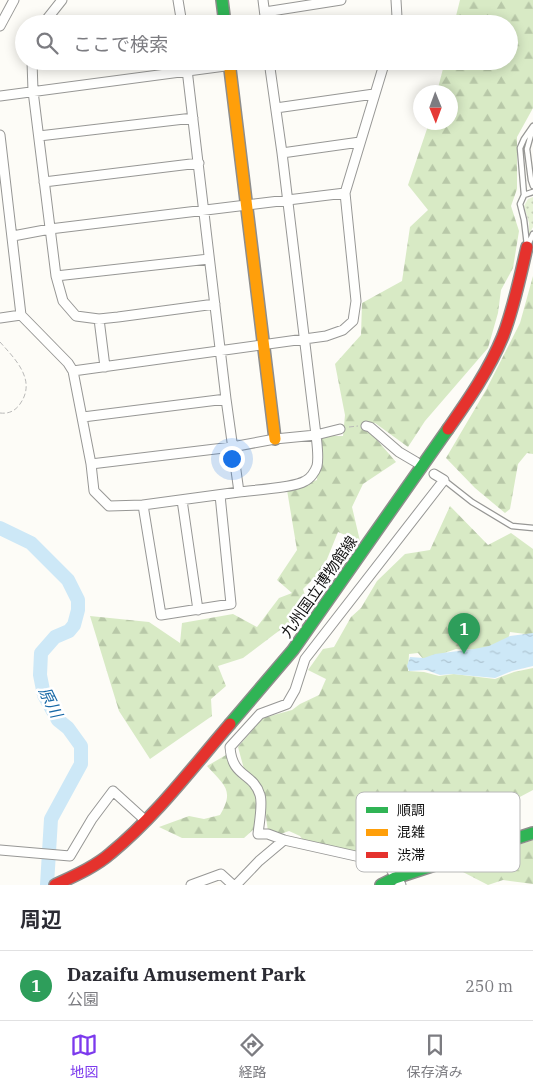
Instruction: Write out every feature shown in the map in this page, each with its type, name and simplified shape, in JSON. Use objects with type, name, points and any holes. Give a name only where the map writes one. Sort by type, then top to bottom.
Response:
[{"type":"main road","points":[[222,0],[224,15]]},
{"type":"main road","points":[[231,70],[276,439]]},
{"type":"main road","name":"九州国立博物館線","points":[[57,884],[80,873],[110,854],[146,821],[293,650],[485,374],[499,346],[510,315],[527,247]]},
{"type":"main road","points":[[520,836],[533,833]]},
{"type":"main road","points":[[381,885],[423,872]]},
{"type":"street","points":[[0,26],[14,0]]},
{"type":"street","points":[[50,15],[62,0]]},
{"type":"street","points":[[178,0],[180,15]]},
{"type":"street","points":[[263,0],[265,15]]},
{"type":"street","points":[[265,12],[341,0]]},
{"type":"street","points":[[396,0],[397,15]]},
{"type":"street","points":[[32,70],[33,91],[56,276],[62,301],[76,316],[99,319],[215,304]]},
{"type":"street","points":[[0,96],[198,70]]},
{"type":"street","points":[[0,134],[4,195],[12,236],[21,315],[68,363],[73,371],[92,464],[94,491],[108,506],[143,506],[305,482],[317,466],[316,435],[270,70]]},
{"type":"street","points":[[73,371],[326,336],[343,330],[353,321],[356,301],[345,193],[381,70]]},
{"type":"street","points":[[187,72],[220,351],[239,492]]},
{"type":"street","points":[[276,108],[374,94]]},
{"type":"street","points":[[39,136],[193,118]]},
{"type":"street","points":[[282,153],[360,142]]},
{"type":"street","points":[[44,182],[199,163]]},
{"type":"street","points":[[12,236],[50,229],[345,193]]},
{"type":"street","points":[[56,276],[209,259]]},
{"type":"street","points":[[0,318],[21,315]]},
{"type":"street","points":[[99,319],[105,367]]},
{"type":"street","points":[[83,417],[226,399]]},
{"type":"street","points":[[366,426],[370,427],[399,452],[416,462]]},
{"type":"street","points":[[92,464],[232,447],[276,439],[316,435],[340,429]]},
{"type":"street","points":[[356,856],[284,840],[268,834],[258,834],[260,796],[252,781],[237,771],[230,756],[230,747],[260,714],[276,710],[286,704],[295,690],[304,659],[444,480],[434,474]]},
{"type":"street","points":[[143,506],[161,615],[198,610],[231,604],[220,495]]},
{"type":"street","points":[[182,500],[198,610]]},
{"type":"street","points":[[0,850],[70,856],[92,819],[113,791],[146,821]]},
{"type":"street","points":[[191,885],[221,874],[235,885],[284,840]]},
{"type":"lane","points":[[533,127],[527,147],[533,186]]},
{"type":"lane","points":[[527,247],[524,220],[520,208],[524,195],[520,148],[533,127]]},
{"type":"lane","points":[[524,195],[533,192]]},
{"type":"lane","points":[[527,247],[533,234]]},
{"type":"lane","points":[[444,480],[472,502],[512,526],[533,528]]},
{"type":"path","points":[[0,342],[18,363],[26,383],[25,393],[17,407],[6,414],[0,413]]},
{"type":"path","points":[[340,429],[360,425],[366,426]]},
{"type":"green space","points":[[460,0],[533,0],[533,108],[517,137],[517,189],[511,206],[519,231],[513,268],[501,290],[498,313],[488,348],[425,421],[408,447],[375,423],[365,426],[396,462],[363,484],[352,507],[360,541],[338,532],[323,569],[303,589],[309,608],[243,658],[218,666],[226,686],[211,699],[212,716],[150,759],[119,711],[90,616],[149,622],[180,643],[182,623],[233,614],[257,627],[279,598],[292,593],[277,580],[297,550],[287,490],[317,480],[320,436],[343,436],[345,415],[335,364],[361,335],[362,303],[402,281],[410,227],[428,210],[408,185],[427,130],[458,130],[458,85],[439,85],[443,70],[518,70],[518,15],[456,15]]},
{"type":"green space","points":[[533,197],[533,227],[529,234],[529,223],[524,206],[528,199]]},
{"type":"green space","points":[[533,276],[533,454],[527,453],[518,464],[510,509],[505,513],[475,488],[446,458],[486,390],[520,323]]},
{"type":"green space","points":[[450,506],[488,545],[511,533],[533,549],[533,635],[510,632],[508,640],[482,650],[456,649],[424,660],[418,653],[409,654],[408,671],[424,672],[439,676],[454,674],[495,679],[533,668],[533,790],[520,797],[520,792],[356,792],[356,854],[305,843],[300,836],[289,831],[269,838],[262,790],[244,769],[238,747],[263,718],[292,710],[319,695],[326,679],[308,670],[323,649],[334,647],[351,617],[361,608],[377,581],[405,554],[430,550]]},
{"type":"green space","points":[[226,755],[239,778],[251,783],[257,796],[254,829],[244,838],[182,838],[159,827],[189,816],[204,819],[220,815],[227,799],[227,794],[223,783],[207,766]]},
{"type":"green space","points":[[533,840],[533,884],[503,880],[488,885],[463,872],[520,872],[520,845]]},
{"type":"water","points":[[533,633],[533,666],[512,671],[495,678],[452,674],[440,675],[426,670],[409,671],[407,666],[410,657],[424,658],[435,654],[474,649],[489,646],[510,636]]},
{"type":"waterway","name":"原川","points":[[0,528],[31,543],[68,580],[78,600],[78,610],[74,625],[69,631],[55,637],[41,653],[40,675],[44,695],[58,720],[68,728],[81,746],[81,764],[51,819],[47,885]]},
{"type":"traffic: fast","points":[[222,0],[224,15]]},
{"type":"traffic: fast","points":[[230,724],[293,650],[448,429]]},
{"type":"traffic: fast","points":[[520,837],[533,833]]},
{"type":"traffic: fast","points":[[381,885],[413,872]]},
{"type":"traffic: slow","points":[[230,70],[275,439]]},
{"type":"traffic: jam","points":[[448,429],[485,372],[503,336],[514,303],[527,247]]},
{"type":"traffic: jam","points":[[55,885],[98,863],[127,839],[173,791],[230,724]]},
{"type":"place","name":"Dazaifu Amusement Park","points":[[464,654]]}]
